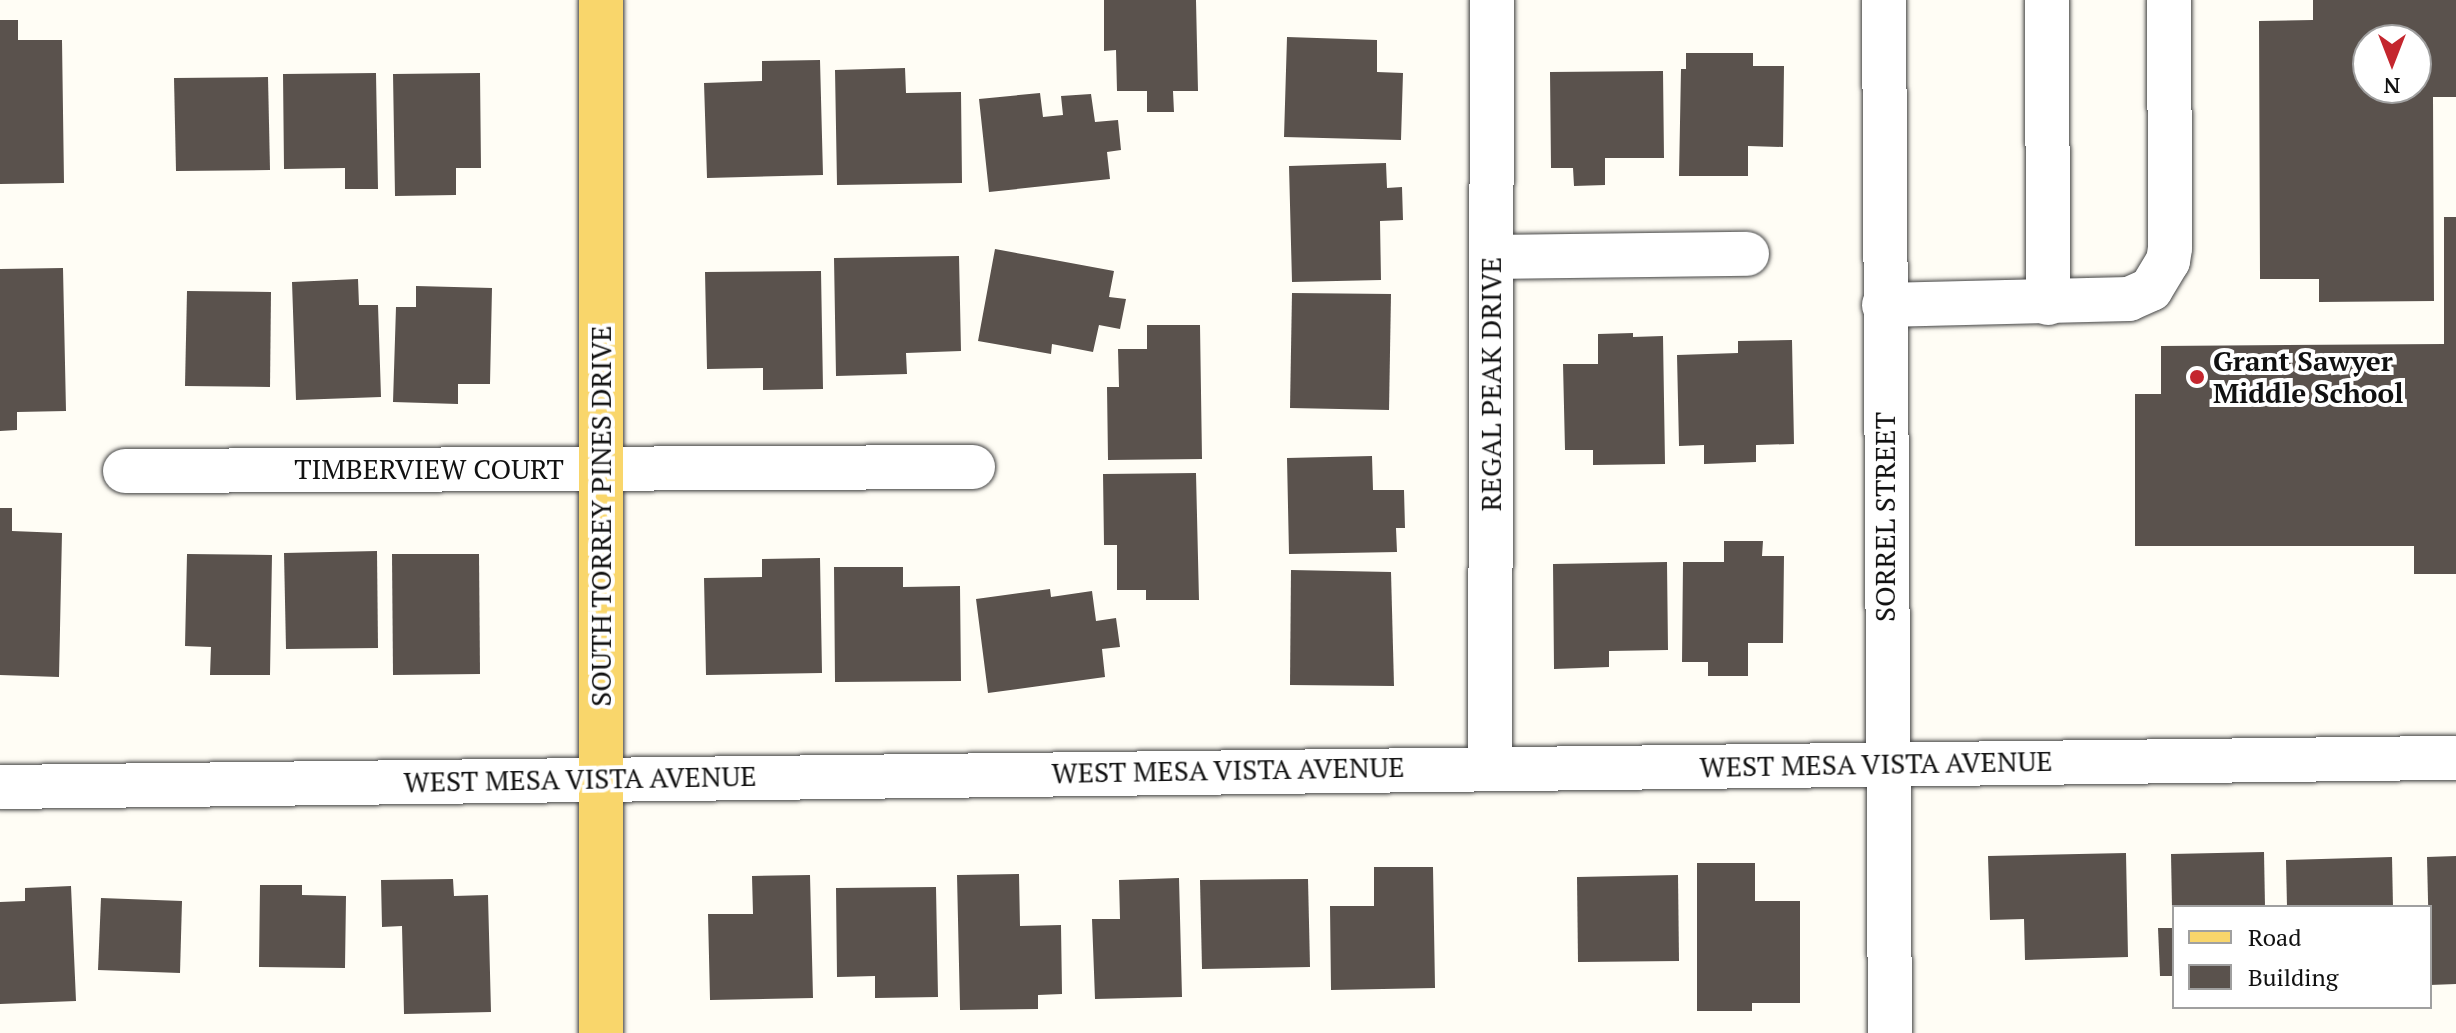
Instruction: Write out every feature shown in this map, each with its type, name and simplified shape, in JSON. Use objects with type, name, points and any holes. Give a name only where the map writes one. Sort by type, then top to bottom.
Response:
[{"type":"main road","name":"SOUTH TORREY PINES DRIVE","points":[[601,0],[601,1033]]},
{"type":"street","name":"REGAL PEAK DRIVE","points":[[1490,767],[1492,0]]},
{"type":"street","name":"SORREL STREET","points":[[1884,0],[1886,764],[1890,1033]]},
{"type":"street","points":[[2047,0],[2048,303]]},
{"type":"street","points":[[1884,305],[2048,303],[2141,295],[2161,277],[2168,261],[2169,0]]},
{"type":"street","points":[[1492,257],[1747,254]]},
{"type":"street","name":"TIMBERVIEW COURT","points":[[125,471],[973,467]]},
{"type":"street","name":"WEST MESA VISTA AVENUE","points":[[0,787],[1490,767],[2456,758]]},
{"type":"building","points":[[1104,0],[1196,0],[1198,91],[1173,91],[1174,112],[1147,112],[1147,91],[1117,91],[1116,50],[1104,51]]},
{"type":"building","points":[[2313,0],[2456,0],[2456,97],[2433,97],[2434,301],[2319,302],[2319,279],[2260,279],[2259,21],[2313,20]]},
{"type":"building","points":[[0,20],[18,20],[18,40],[62,40],[64,183],[0,184]]},
{"type":"building","points":[[1287,37],[1377,40],[1377,72],[1403,73],[1401,140],[1284,137]]},
{"type":"building","points":[[1686,53],[1753,53],[1753,66],[1784,66],[1783,147],[1748,146],[1748,176],[1679,176],[1681,69],[1686,69]]},
{"type":"building","points":[[820,60],[823,175],[707,178],[704,83],[762,81],[762,61]]},
{"type":"building","points":[[905,68],[906,93],[961,92],[962,183],[837,185],[835,70]]},
{"type":"building","points":[[1663,71],[1664,158],[1605,158],[1605,185],[1574,186],[1573,168],[1551,168],[1550,72]]},
{"type":"building","points":[[376,73],[378,189],[345,189],[345,168],[284,169],[283,74]]},
{"type":"building","points":[[480,73],[481,168],[456,168],[456,195],[395,196],[393,74]]},
{"type":"building","points":[[268,77],[270,170],[176,171],[174,78]]},
{"type":"building","points":[[1040,93],[1043,117],[1063,115],[1061,96],[1091,94],[1095,122],[1118,120],[1121,150],[1107,152],[1110,179],[989,192],[979,99]]},
{"type":"building","points":[[1386,163],[1387,188],[1402,187],[1403,220],[1380,221],[1381,280],[1292,282],[1289,166]]},
{"type":"building","points":[[2444,217],[2456,217],[2456,574],[2414,574],[2414,546],[2135,546],[2135,394],[2161,394],[2161,346],[2444,344]]},
{"type":"building","points":[[995,249],[1114,271],[1109,297],[1126,299],[1120,329],[1099,325],[1093,352],[1052,344],[1051,354],[978,341]]},
{"type":"building","points":[[959,256],[961,351],[906,353],[907,374],[836,376],[834,258]]},
{"type":"building","points":[[63,268],[66,411],[17,412],[17,430],[0,431],[0,269]]},
{"type":"building","points":[[821,271],[823,389],[763,390],[763,368],[707,369],[705,272]]},
{"type":"building","points":[[358,279],[359,305],[378,305],[381,397],[296,400],[292,282]]},
{"type":"building","points":[[416,286],[492,288],[490,384],[458,384],[458,404],[393,402],[396,307],[416,307]]},
{"type":"building","points":[[187,291],[271,292],[270,387],[185,386]]},
{"type":"building","points":[[1292,293],[1391,294],[1389,410],[1290,408]]},
{"type":"building","points":[[1147,325],[1200,325],[1202,459],[1108,460],[1107,387],[1119,387],[1118,349],[1147,349]]},
{"type":"building","points":[[1633,333],[1633,337],[1663,336],[1665,464],[1593,465],[1593,450],[1565,450],[1563,364],[1598,364],[1598,334]]},
{"type":"building","points":[[1792,340],[1794,444],[1756,445],[1756,462],[1704,464],[1704,445],[1679,446],[1677,355],[1738,353],[1738,341]]},
{"type":"building","points":[[1372,456],[1373,490],[1404,490],[1405,528],[1396,528],[1397,552],[1289,554],[1287,458]]},
{"type":"building","points":[[1196,473],[1199,600],[1146,600],[1146,590],[1117,590],[1117,545],[1104,545],[1103,474]]},
{"type":"building","points":[[0,508],[12,508],[12,531],[62,533],[59,677],[0,675]]},
{"type":"building","points":[[1724,541],[1763,541],[1762,556],[1784,556],[1783,643],[1748,643],[1748,676],[1708,676],[1708,662],[1682,662],[1683,562],[1724,562]]},
{"type":"building","points":[[377,551],[378,648],[286,649],[284,553]]},
{"type":"building","points":[[187,554],[272,555],[270,675],[210,675],[211,647],[185,646]]},
{"type":"building","points":[[392,554],[479,554],[480,674],[393,675]]},
{"type":"building","points":[[820,558],[822,673],[706,675],[704,578],[762,577],[762,559]]},
{"type":"building","points":[[1667,562],[1668,650],[1609,651],[1609,667],[1554,669],[1553,564]]},
{"type":"building","points":[[834,567],[903,567],[903,587],[960,586],[961,681],[835,682]]},
{"type":"building","points":[[1291,570],[1391,572],[1394,686],[1290,685]]},
{"type":"building","points":[[1050,589],[1051,597],[1092,591],[1096,621],[1116,618],[1120,647],[1102,649],[1105,677],[988,693],[976,599]]},
{"type":"building","points":[[2264,852],[2265,905],[2172,907],[2171,854]]},
{"type":"building","points":[[2126,853],[2128,957],[2025,960],[2024,919],[1990,920],[1988,856]]},
{"type":"building","points":[[2456,856],[2456,984],[2432,985],[2432,905],[2428,905],[2427,857]]},
{"type":"building","points":[[2392,857],[2393,905],[2287,905],[2286,860]]},
{"type":"building","points":[[1697,863],[1755,863],[1755,901],[1800,901],[1800,1003],[1752,1003],[1752,1011],[1697,1011]]},
{"type":"building","points":[[1374,867],[1433,867],[1435,988],[1331,990],[1330,906],[1374,906]]},
{"type":"building","points":[[1019,874],[1020,926],[1061,925],[1062,994],[1038,995],[1038,1009],[960,1010],[957,875]]},
{"type":"building","points":[[810,875],[813,998],[710,1000],[708,914],[753,914],[752,876]]},
{"type":"building","points":[[1678,875],[1679,961],[1578,962],[1577,877]]},
{"type":"building","points":[[1179,878],[1182,997],[1095,999],[1092,919],[1120,919],[1119,880]]},
{"type":"building","points":[[453,879],[454,896],[488,895],[491,1012],[404,1014],[402,926],[382,927],[381,880]]},
{"type":"building","points":[[1308,879],[1310,967],[1202,969],[1200,880]]},
{"type":"building","points":[[260,885],[302,885],[302,895],[346,896],[345,968],[259,967]]},
{"type":"building","points":[[71,886],[76,1001],[0,1004],[0,902],[25,901],[25,888]]},
{"type":"building","points":[[936,887],[938,997],[875,998],[875,976],[837,977],[836,888]]},
{"type":"building","points":[[101,898],[182,901],[180,973],[98,970]]},
{"type":"building","points":[[2158,928],[2172,928],[2172,976],[2160,976]]},
{"type":"place","name":"Grant Sawyer Middle School","points":[[2197,377]]}]
